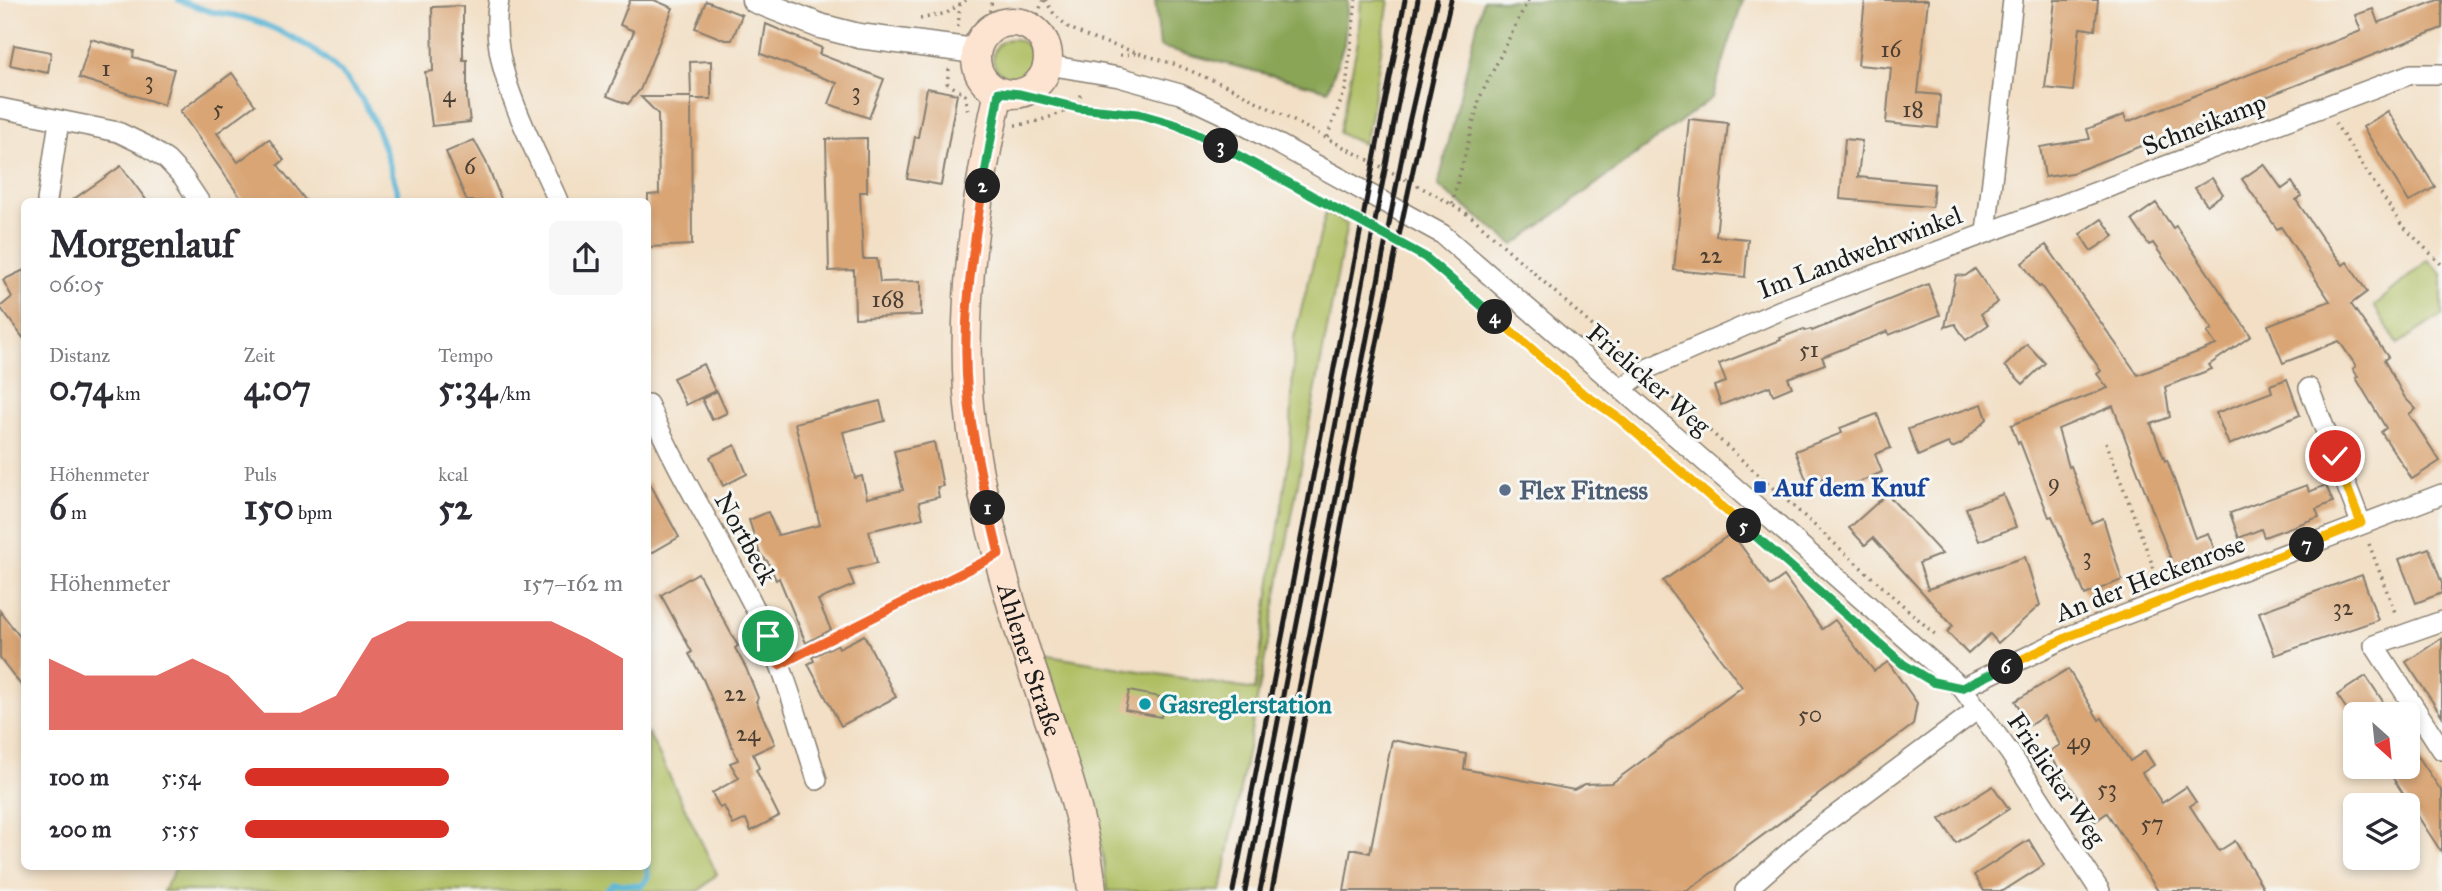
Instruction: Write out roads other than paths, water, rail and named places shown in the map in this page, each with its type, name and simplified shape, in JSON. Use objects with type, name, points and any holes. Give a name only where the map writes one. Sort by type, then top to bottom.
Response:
[{"type":"main road","points":[[1020,16],[1046,44],[1048,65],[1038,83],[1010,93],[990,88],[977,72],[980,42],[1003,22],[1020,16]]},
{"type":"main road","name":"Ahlener Straße","points":[[1010,93],[993,121],[970,274],[968,394],[977,458],[999,554],[1018,626],[1078,811],[1092,891]]},
{"type":"street","points":[[499,0],[496,14],[497,32],[503,68],[557,198]]},
{"type":"street","points":[[754,0],[820,26],[859,36],[980,42]]},
{"type":"street","name":"Im Landwehrwinkel","points":[[1620,389],[1643,372],[1781,310],[1986,232],[2013,0]]},
{"type":"street","name":"Frielicker Weg","points":[[1048,65],[1119,77],[1180,94],[1231,118],[1442,234],[1962,688],[2010,753],[2100,891]]},
{"type":"street","name":"Schneikamp","points":[[1986,232],[2090,196],[2411,74],[2442,74]]},
{"type":"street","points":[[0,108],[117,132],[145,145],[167,160],[197,198]]},
{"type":"street","points":[[47,198],[60,121]]},
{"type":"street","points":[[2309,388],[2361,523]]},
{"type":"street","name":"Nortbeck","points":[[651,411],[667,448],[736,569],[768,636],[817,780]]},
{"type":"street","name":"An der Heckenrose","points":[[1962,688],[2072,635],[2442,494]]},
{"type":"street","points":[[2442,621],[2374,645],[2442,750]]},
{"type":"street","points":[[1745,891],[1805,838],[1978,709]]},
{"type":"lane","points":[[779,665],[999,554]]},
{"type":"waterway","points":[[179,0],[209,11],[264,24],[324,57],[342,74],[368,110],[386,152],[399,198]]},
{"type":"waterway","points":[[605,891],[614,883],[641,886],[648,878],[647,870]]},
{"type":"railway","points":[[1233,891],[1405,0]]},
{"type":"railway","points":[[1245,891],[1418,0]]},
{"type":"railway","points":[[1260,891],[1407,131],[1437,0]]},
{"type":"railway","points":[[1272,891],[1379,333],[1451,0]]},
{"type":"place","name":"Auf dem Knuf","points":[[1760,487]]},
{"type":"place","name":"Flex Fitness","points":[[1505,490]]},
{"type":"place","name":"Gasreglerstation","points":[[1145,704]]}]
